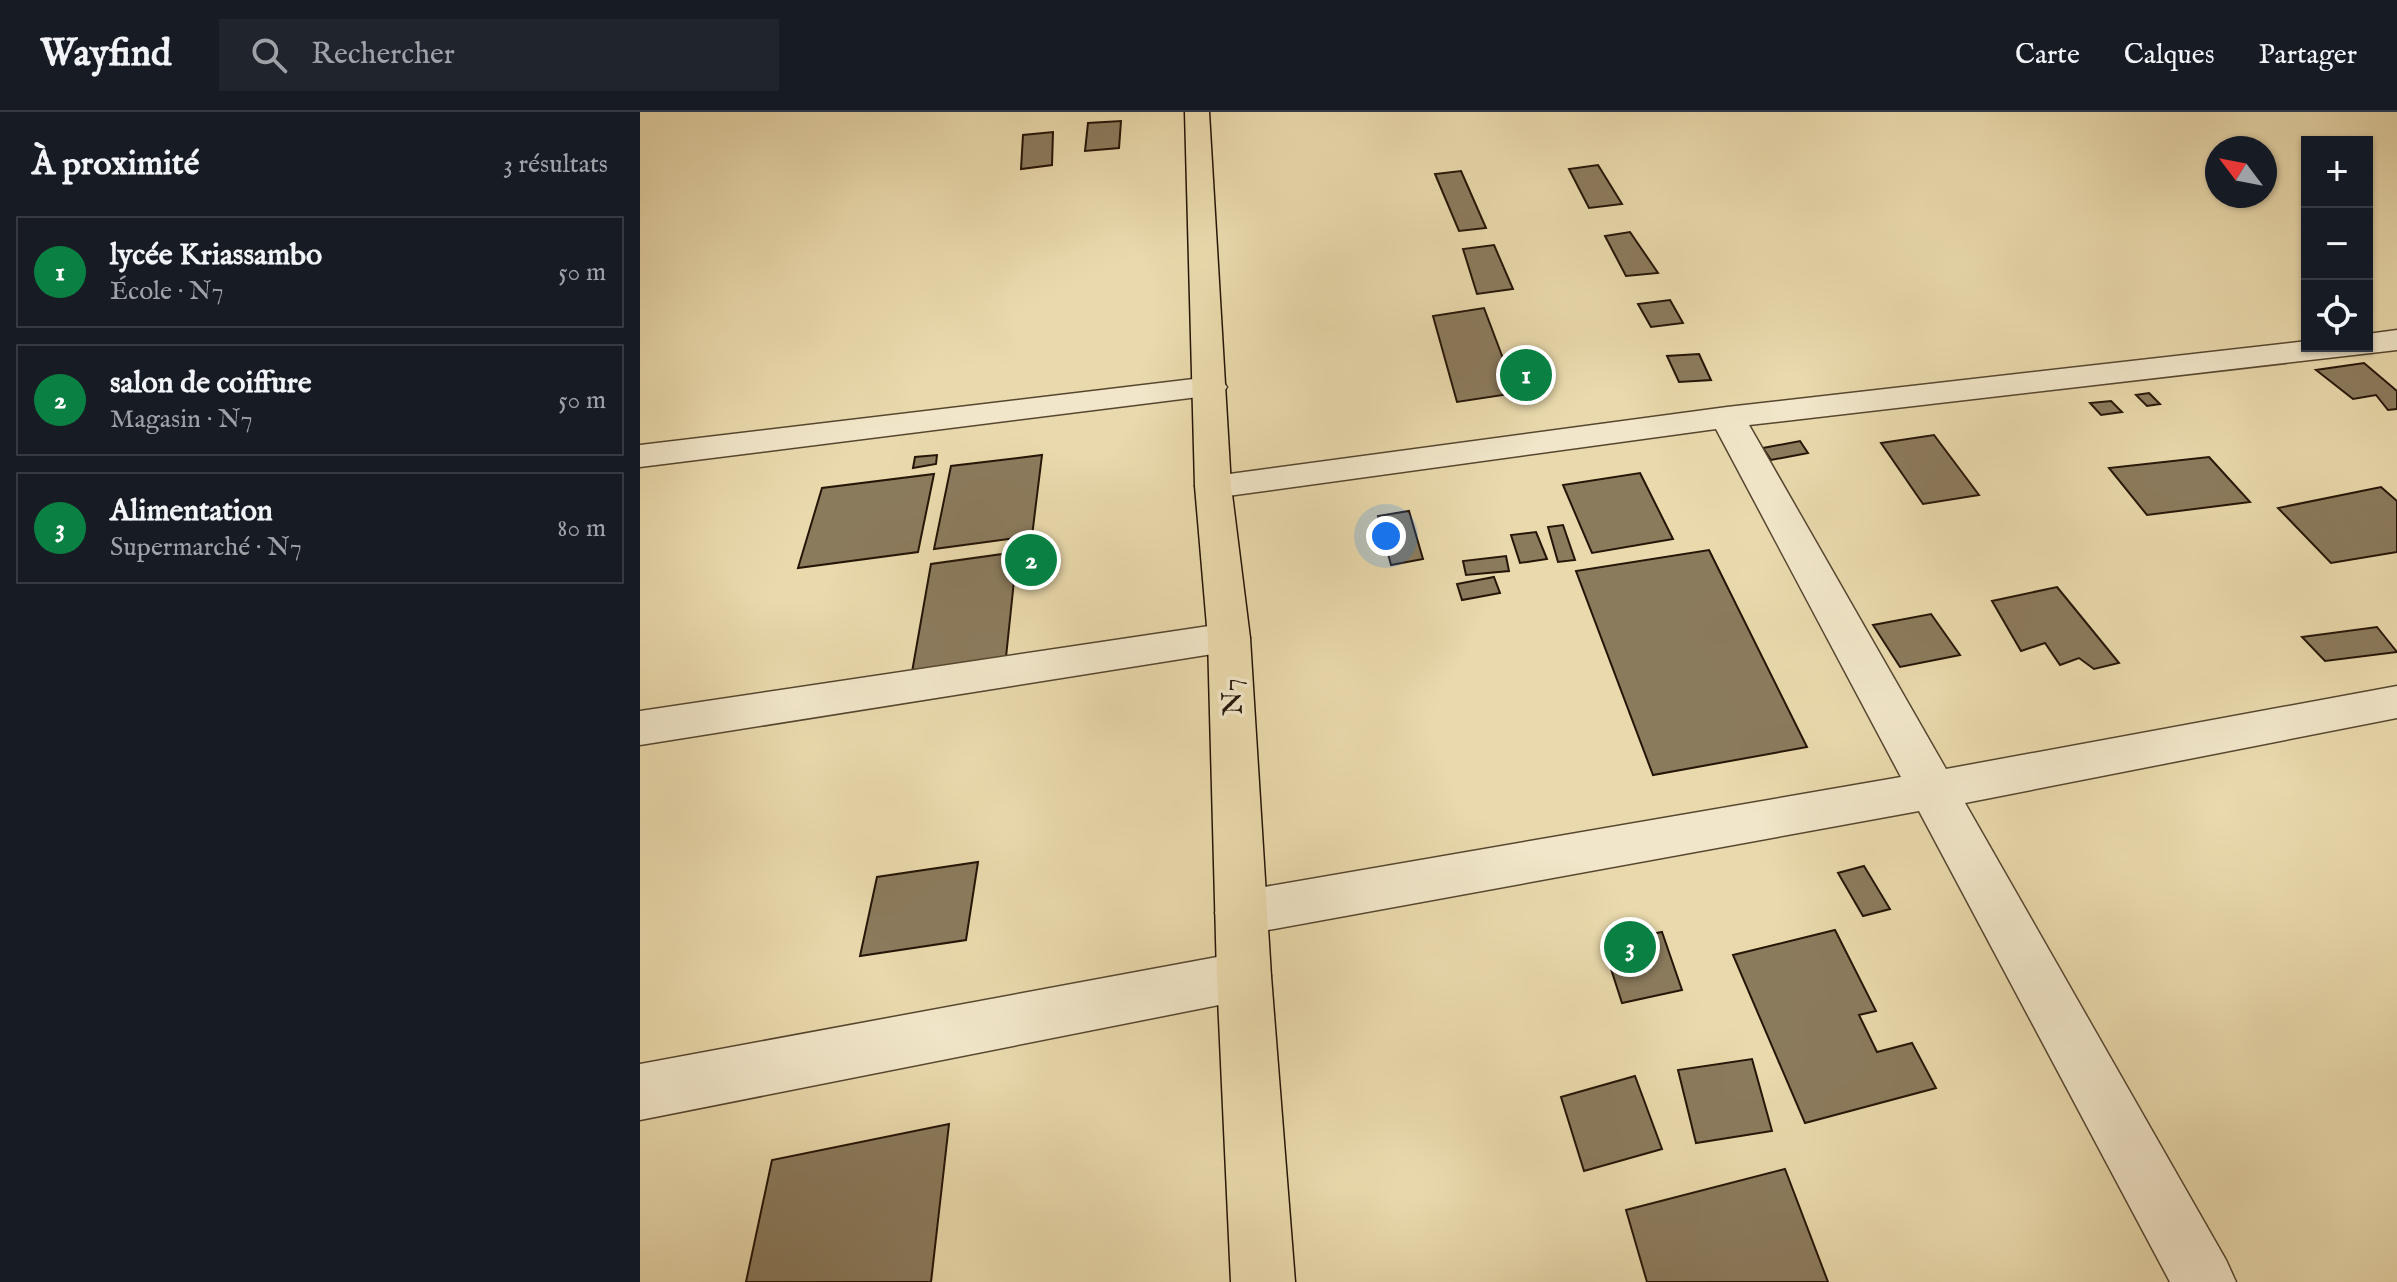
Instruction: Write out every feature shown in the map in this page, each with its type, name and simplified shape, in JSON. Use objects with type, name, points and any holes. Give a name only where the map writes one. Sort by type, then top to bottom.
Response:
[{"type":"main road","name":"N7","points":[[1197,112],[1213,486],[1229,638],[1244,976],[1263,1282]]},
{"type":"street","points":[[2373,343],[2397,340]]},
{"type":"street","points":[[1213,486],[1727,417],[2301,351]]},
{"type":"street","points":[[640,456],[1210,387]]},
{"type":"street","points":[[1727,417],[2204,1282]]},
{"type":"street","points":[[640,728],[1229,638]]},
{"type":"street","points":[[1241,913],[2393,707]]},
{"type":"street","points":[[640,1092],[1244,976]]},
{"type":"building","points":[[1121,121],[1119,148],[1085,151],[1088,123]]},
{"type":"building","points":[[1053,132],[1052,165],[1021,169],[1023,135]]},
{"type":"building","points":[[1598,165],[1622,204],[1589,208],[1569,169]]},
{"type":"building","points":[[1461,171],[1486,228],[1459,231],[1435,174]]},
{"type":"building","points":[[1630,232],[1658,273],[1626,276],[1605,236]]},
{"type":"building","points":[[1494,245],[1513,289],[1477,294],[1463,249]]},
{"type":"building","points":[[1670,300],[1683,323],[1651,327],[1638,304]]},
{"type":"building","points":[[1484,308],[1516,393],[1457,402],[1433,316]]},
{"type":"building","points":[[1699,354],[1711,380],[1679,382],[1667,356]]},
{"type":"building","points":[[2364,363],[2397,391],[2397,409],[2388,410],[2376,395],[2353,399],[2316,370]]},
{"type":"building","points":[[2149,393],[2160,404],[2147,406],[2136,395]]},
{"type":"building","points":[[2111,401],[2122,412],[2101,415],[2090,403]]},
{"type":"building","points":[[1934,435],[1979,495],[1923,504],[1881,443]]},
{"type":"building","points":[[1800,441],[1808,453],[1771,460],[1763,448]]},
{"type":"building","points":[[937,455],[936,464],[913,468],[915,457]]},
{"type":"building","points":[[1042,455],[1032,536],[934,549],[951,466]]},
{"type":"building","points":[[2209,457],[2250,502],[2147,515],[2109,468]]},
{"type":"building","points":[[1640,473],[1673,539],[1592,553],[1563,485]]},
{"type":"building","points":[[934,474],[918,552],[798,568],[822,488]]},
{"type":"building","points":[[2381,487],[2397,501],[2397,552],[2331,563],[2278,508]]},
{"type":"building","points":[[1409,511],[1423,559],[1391,565],[1378,516]]},
{"type":"building","points":[[1563,525],[1575,560],[1558,562],[1548,527]]},
{"type":"building","points":[[1536,532],[1547,559],[1520,563],[1511,535]]},
{"type":"building","points":[[1709,550],[1807,747],[1653,775],[1576,571]]},
{"type":"building","points":[[1017,552],[1006,657],[912,672],[931,564]]},
{"type":"building","points":[[1506,556],[1509,571],[1466,575],[1463,561]]},
{"type":"building","points":[[1494,577],[1500,593],[1462,600],[1457,584]]},
{"type":"building","points":[[2057,587],[2119,663],[2094,669],[2079,658],[2060,665],[2045,643],[2021,651],[1992,601]]},
{"type":"building","points":[[1931,614],[1960,655],[1900,667],[1873,625]]},
{"type":"building","points":[[2377,627],[2397,652],[2325,661],[2302,637]]},
{"type":"building","points":[[978,862],[966,940],[860,956],[877,877]]},
{"type":"building","points":[[1864,866],[1890,909],[1863,916],[1838,873]]},
{"type":"building","points":[[1835,930],[1876,1011],[1859,1015],[1877,1052],[1912,1043],[1936,1088],[1805,1123],[1733,955]]},
{"type":"building","points":[[1662,932],[1682,990],[1622,1003],[1603,944]]},
{"type":"building","points":[[1752,1059],[1772,1131],[1696,1143],[1678,1070]]},
{"type":"building","points":[[1635,1076],[1662,1149],[1584,1171],[1561,1097]]},
{"type":"building","points":[[949,1124],[931,1282],[746,1282],[772,1160]]},
{"type":"building","points":[[1785,1169],[1828,1282],[1647,1282],[1626,1210]]},
{"type":"place","name":"lycée Kriassambo","points":[[1526,375]]},
{"type":"place","name":"salon de coiffure","points":[[1031,560]]},
{"type":"place","name":"Alimentation","points":[[1630,947]]}]
